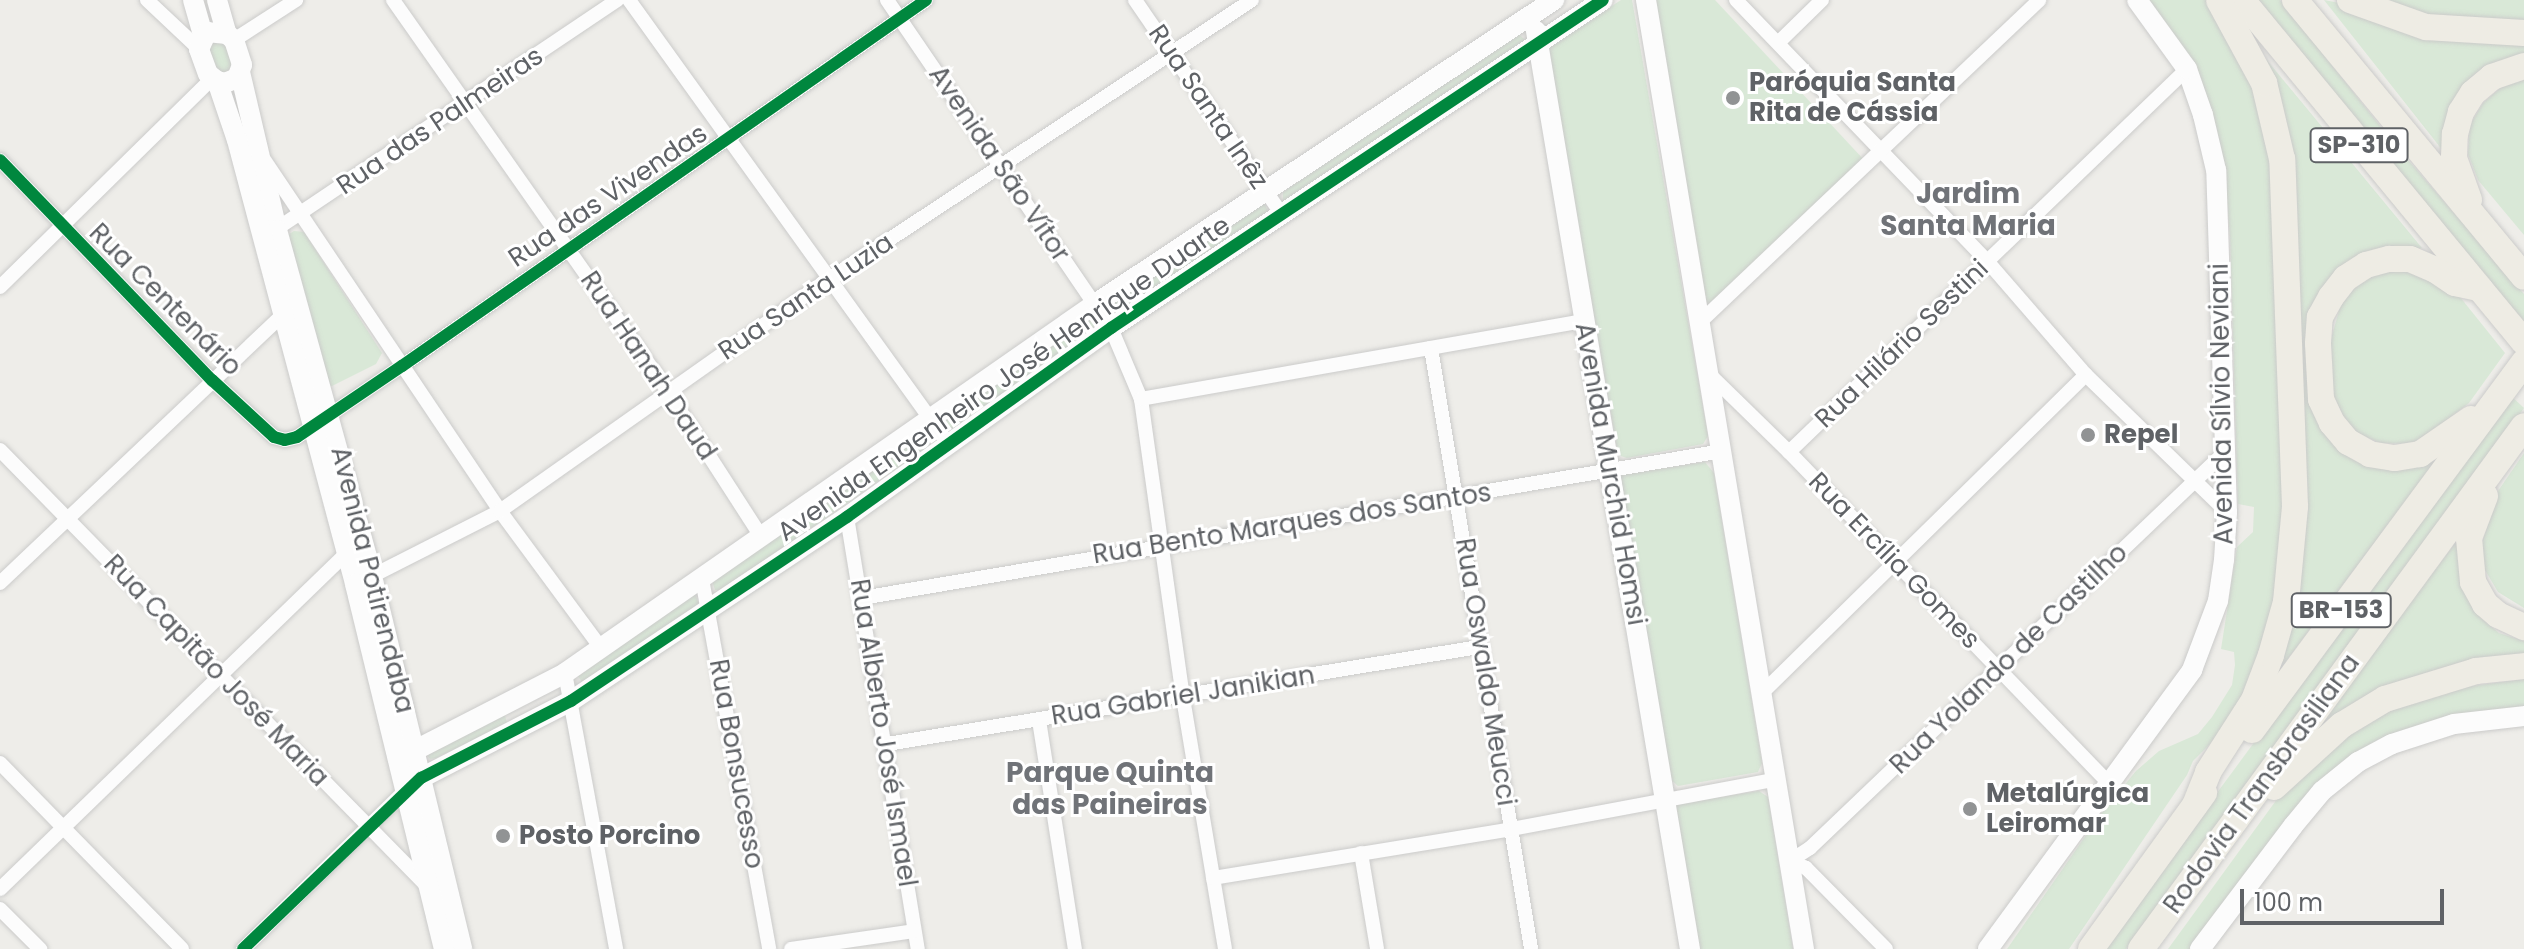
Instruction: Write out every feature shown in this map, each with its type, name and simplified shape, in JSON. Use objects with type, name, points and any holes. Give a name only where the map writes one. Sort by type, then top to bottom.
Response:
[{"type":"highway","points":[[2195,805],[2208,772],[2254,700],[2271,655],[2286,602],[2295,521],[2282,159],[2264,83],[2219,0]]},
{"type":"highway","name":"SP-310","points":[[2242,0],[2524,342]]},
{"type":"highway","name":"SP-310","points":[[2295,0],[2524,277]]},
{"type":"highway","points":[[2350,0],[2426,27],[2524,33]]},
{"type":"highway","points":[[2476,219],[2454,158],[2455,134],[2461,112],[2473,93],[2492,77],[2524,66]]},
{"type":"highway","points":[[2479,288],[2455,283],[2434,269],[2410,259],[2389,259],[2366,265],[2346,278],[2320,317],[2321,399],[2332,423],[2348,442],[2370,454],[2394,458],[2420,454],[2467,421],[2486,413]]},
{"type":"highway","name":"Rodovia Transbrasiliana","points":[[2091,949],[2517,372]]},
{"type":"highway","name":"Rodovia Transbrasiliana","points":[[2141,949],[2524,426]]},
{"type":"highway","points":[[2493,470],[2469,538],[2473,582],[2485,604],[2498,615],[2524,627]]},
{"type":"highway","points":[[2223,836],[2247,819],[2275,786],[2342,725],[2385,699],[2476,671],[2524,666]]},
{"type":"main road","points":[[193,0],[202,64],[215,80],[231,82],[240,72],[240,55],[217,0]]},
{"type":"main road","name":"Avenida Engenheiro José Henrique Duarte","points":[[407,755],[565,673],[1263,189],[1532,7],[1554,0]]},
{"type":"main road","name":"Avenida Engenheiro José Henrique Duarte","points":[[414,784],[571,701],[847,517],[947,442],[1111,328],[1603,0]]},
{"type":"main road","points":[[1646,0],[1804,949]]},
{"type":"main road","name":"Avenida Sílvio Neviani","points":[[1988,949],[2192,670],[2218,601],[2227,512],[2216,170],[2203,115],[2187,69],[2137,0]]},
{"type":"main road","name":"Avenida Murchid Homsi","points":[[1532,7],[1612,469],[1690,949]]},
{"type":"main road","points":[[201,42],[214,29],[230,37]]},
{"type":"main road","name":"Avenida Potirendaba","points":[[240,72],[258,150],[282,315],[363,540],[363,580],[440,890],[462,949]]},
{"type":"main road","name":"Avenida Potirendaba","points":[[215,80],[269,234],[321,420],[347,553],[363,580]]},
{"type":"main road","points":[[515,699],[527,725]]},
{"type":"main road","points":[[2200,949],[2322,791],[2358,762],[2392,744],[2454,724],[2524,716]]},
{"type":"main road","name":"Avenida Potirendaba","points":[[440,890],[444,949]]},
{"type":"street","points":[[147,0],[201,42]]},
{"type":"street","points":[[230,37],[296,0]]},
{"type":"street","name":"Rua Hanah Daud","points":[[393,0],[668,392],[762,538]]},
{"type":"street","name":"Rua das Palmeiras","points":[[269,234],[301,216],[617,0]]},
{"type":"street","points":[[629,0],[727,141],[947,442]]},
{"type":"street","name":"Avenida São Vítor","points":[[887,0],[1111,328],[1141,399],[1183,698],[1225,949]]},
{"type":"street","name":"Rua das Vivendas","points":[[321,420],[926,0]]},
{"type":"street","name":"Rua Santa Inêz","points":[[1135,0],[1281,213]]},
{"type":"street","name":"Rua Santa Luzia","points":[[363,580],[500,511],[828,280],[1252,0]]},
{"type":"street","points":[[1736,0],[1988,262],[2086,375],[2227,512]]},
{"type":"street","points":[[1779,42],[1822,0]]},
{"type":"street","points":[[1699,323],[2039,0]]},
{"type":"street","name":"Rua Hilário Sestini","points":[[1789,452],[2187,69]]},
{"type":"street","points":[[0,287],[215,80]]},
{"type":"street","points":[[258,150],[500,511],[601,648]]},
{"type":"street","name":"Rua Centenário","points":[[0,160],[212,380],[274,437],[285,440],[297,437],[321,420]]},
{"type":"street","points":[[0,583],[282,315]]},
{"type":"street","points":[[1141,399],[1584,321]]},
{"type":"street","name":"Rua Oswaldo Meucci","points":[[1431,348],[1531,949]]},
{"type":"street","name":"Rua Ercília Gomes","points":[[1709,374],[1789,452],[2110,784]]},
{"type":"street","points":[[1762,693],[2086,375]]},
{"type":"street","name":"Rua Capitão José Maria","points":[[0,450],[368,826],[440,890]]},
{"type":"street","name":"Rua Bento Marques dos Santos","points":[[862,598],[1722,451]]},
{"type":"street","name":"Rua Yolando de Castilho","points":[[1790,861],[1810,848],[2224,453]]},
{"type":"street","name":"Rua Alberto José Ismael","points":[[847,517],[887,744],[918,949]]},
{"type":"street","points":[[0,889],[363,540]]},
{"type":"street","name":"Rua Bonsucesso","points":[[702,579],[769,949]]},
{"type":"street","name":"Rua Gabriel Janikian","points":[[887,744],[1183,698],[1479,647]]},
{"type":"street","points":[[565,673],[616,949]]},
{"type":"street","points":[[1039,720],[1075,949]]},
{"type":"street","points":[[0,763],[182,949]]},
{"type":"street","points":[[1213,878],[1511,829],[1777,779]]},
{"type":"street","points":[[243,949],[414,784]]},
{"type":"street","points":[[1361,853],[1377,949]]},
{"type":"street","points":[[1790,861],[1806,868],[1886,949]]},
{"type":"street","points":[[0,909],[40,949]]},
{"type":"street","points":[[791,949],[914,931]]},
{"type":"green space","points":[[1621,0],[1632,0],[1708,436],[1703,444],[1627,458],[1618,455],[1548,48]]},
{"type":"green space","points":[[1654,0],[1715,0],[1865,161],[1707,307]]},
{"type":"green space","points":[[2146,0],[2207,0],[2224,22],[2258,102],[2273,181],[2285,469],[2275,608],[2250,684],[2213,741],[2193,761],[2187,775],[2069,949],[2007,949],[2100,815],[2136,771],[2159,751],[2198,734],[2212,717],[2232,685],[2235,665],[2234,652],[2221,649],[2237,547],[2253,532],[2254,507],[2238,504],[2230,236],[2224,167]]},
{"type":"green space","points":[[2255,0],[2280,0],[2396,146],[2524,294],[2524,321],[2463,253]]},
{"type":"green space","points":[[2324,0],[2524,39],[2524,55],[2480,75],[2447,156]]},
{"type":"green space","points":[[2361,0],[2524,0],[2524,30],[2472,29]]},
{"type":"green space","points":[[1518,34],[1527,41],[1283,202],[1283,192]]},
{"type":"green space","points":[[212,37],[232,48],[231,72],[218,75],[206,44]]},
{"type":"green space","points":[[2261,53],[2422,248],[2383,250],[2345,265],[2313,395],[2390,464],[2437,459],[2272,680],[2304,530]]},
{"type":"green space","points":[[2524,77],[2524,235],[2478,180],[2468,154],[2470,125],[2483,103],[2505,84]]},
{"type":"green space","points":[[1264,202],[1268,212],[1123,313],[1115,310],[1114,301]]},
{"type":"green space","points":[[294,231],[304,232],[382,353],[376,364],[332,386],[325,386],[286,236]]},
{"type":"green space","points":[[2390,270],[2419,271],[2456,292],[2505,353],[2469,403],[2415,444],[2380,443],[2351,430],[2335,400],[2330,375],[2330,343],[2343,296],[2365,276]]},
{"type":"green space","points":[[1091,319],[1099,330],[950,431],[944,430],[940,424]]},
{"type":"green space","points":[[2510,395],[2524,408],[2467,491],[2126,949],[2102,949]]},
{"type":"green space","points":[[922,434],[927,436],[928,446],[723,590],[715,590],[711,577]]},
{"type":"green space","points":[[2524,453],[2524,608],[2498,592],[2485,570],[2481,546],[2498,491]]},
{"type":"green space","points":[[1705,462],[1714,473],[1762,763],[1758,772],[1678,786],[1669,778],[1618,485],[1621,475]]},
{"type":"green space","points":[[2459,538],[2462,582],[2482,619],[2499,633],[2524,641],[2524,662],[2310,736]]},
{"type":"green space","points":[[695,593],[699,605],[591,680],[582,682],[578,676]]},
{"type":"green space","points":[[2524,679],[2524,709],[2350,761],[2192,949],[2168,949],[2280,795],[2336,742],[2379,715],[2442,690]]},
{"type":"green space","points":[[504,712],[507,723],[500,727],[436,758],[430,759],[426,754]]},
{"type":"green space","points":[[1759,791],[1768,797],[1793,949],[1697,949],[1673,814],[1676,804]]},
{"type":"cycle path","points":[[0,160],[212,380],[274,437],[285,440],[297,437],[402,366],[926,0]]},
{"type":"cycle path","points":[[243,949],[421,778],[571,701],[847,517],[1111,328],[1603,0]]},
{"type":"place","name":"Paróquia Santa Rita de Cássia","points":[[1733,98]]},
{"type":"place","name":"Repel","points":[[2088,435]]},
{"type":"place","name":"Metalúrgica Leiromar","points":[[1970,809]]},
{"type":"place","name":"Posto Porcino","points":[[503,836]]},
{"type":"district","name":"Jardim Santa Maria","points":[[1968,210]]},
{"type":"district","name":"Parque Quinta das Paineiras","points":[[1110,789]]}]
